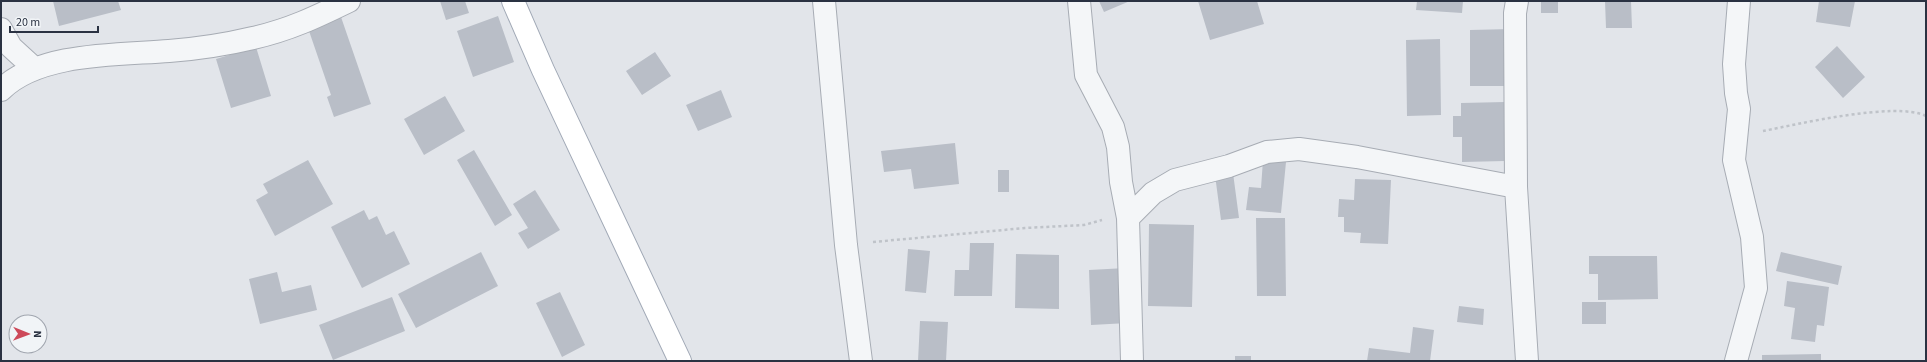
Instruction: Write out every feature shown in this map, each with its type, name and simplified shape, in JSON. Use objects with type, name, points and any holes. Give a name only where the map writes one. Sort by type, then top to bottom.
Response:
[{"type":"main road","points":[[513,1],[543,70],[680,361]]},
{"type":"street","points":[[2,89],[34,68],[90,56],[171,51],[252,38],[304,23],[349,1]]},
{"type":"street","points":[[824,1],[846,245],[861,361]]},
{"type":"street","points":[[1079,1],[1086,75],[1113,127],[1118,148],[1121,182],[1127,216],[1132,361]]},
{"type":"street","points":[[1517,1],[1515,13],[1516,187],[1527,361]]},
{"type":"street","points":[[1736,361],[1756,288],[1752,237],[1734,160],[1739,109],[1736,93],[1734,64],[1739,1]]},
{"type":"street","points":[[6,38],[34,68]]},
{"type":"street","points":[[2,89],[6,38]]},
{"type":"street","points":[[1127,216],[1153,193],[1175,180],[1229,166],[1267,152],[1299,149],[1356,157],[1516,187]]},
{"type":"path","points":[[1736,136],[1875,111],[1919,112],[1926,116]]},
{"type":"path","points":[[846,245],[1025,228],[1084,225],[1127,216]]},
{"type":"building","points":[[53,1],[118,1],[121,10],[59,26]]},
{"type":"building","points":[[440,1],[465,1],[469,13],[446,20]]},
{"type":"building","points":[[1099,1],[1130,1],[1104,12]]},
{"type":"building","points":[[1198,1],[1257,1],[1264,24],[1210,40]]},
{"type":"building","points":[[1417,1],[1463,1],[1462,13],[1416,10]]},
{"type":"building","points":[[1541,1],[1558,1],[1558,13],[1541,13]]},
{"type":"building","points":[[1605,1],[1631,1],[1632,28],[1606,28]]},
{"type":"building","points":[[1819,1],[1855,1],[1850,27],[1816,22]]},
{"type":"building","points":[[498,16],[514,62],[473,77],[457,31]]},
{"type":"building","points":[[341,17],[371,104],[334,117],[327,97],[331,95],[308,28]]},
{"type":"building","points":[[1511,29],[1510,86],[1470,86],[1470,30]]},
{"type":"building","points":[[1440,39],[1441,115],[1407,116],[1406,40]]},
{"type":"building","points":[[1837,46],[1865,77],[1843,98],[1815,67]]},
{"type":"building","points":[[256,47],[271,96],[231,108],[216,59]]},
{"type":"building","points":[[655,52],[671,76],[642,95],[626,71]]},
{"type":"building","points":[[721,90],[732,117],[698,131],[686,105]]},
{"type":"building","points":[[445,96],[465,131],[424,155],[404,119]]},
{"type":"building","points":[[1505,102],[1505,161],[1462,162],[1462,137],[1453,137],[1453,116],[1461,116],[1461,103]]},
{"type":"building","points":[[955,143],[959,184],[914,189],[911,169],[884,172],[881,151]]},
{"type":"building","points":[[474,150],[512,215],[495,226],[457,160]]},
{"type":"building","points":[[308,160],[333,204],[275,236],[256,200],[268,193],[263,184]]},
{"type":"building","points":[[1263,160],[1286,162],[1281,213],[1246,210],[1249,187],[1261,188]]},
{"type":"building","points":[[998,170],[1009,170],[1009,192],[998,192]]},
{"type":"building","points":[[1233,173],[1239,218],[1221,220],[1215,175]]},
{"type":"building","points":[[1355,179],[1391,180],[1388,244],[1360,243],[1361,233],[1344,232],[1344,217],[1338,217],[1339,199],[1354,200]]},
{"type":"building","points":[[535,190],[560,230],[528,249],[518,233],[528,228],[513,204]]},
{"type":"building","points":[[364,210],[369,220],[377,216],[386,235],[394,231],[410,264],[362,288],[331,227]]},
{"type":"building","points":[[1256,218],[1285,218],[1286,296],[1257,296]]},
{"type":"building","points":[[1149,224],[1194,225],[1192,307],[1148,306]]},
{"type":"building","points":[[970,243],[994,243],[992,296],[954,296],[955,270],[969,270]]},
{"type":"building","points":[[908,249],[930,251],[926,293],[905,291]]},
{"type":"building","points":[[481,252],[498,286],[416,328],[398,294]]},
{"type":"building","points":[[1781,252],[1842,266],[1838,285],[1776,271]]},
{"type":"building","points":[[1016,254],[1059,255],[1059,309],[1015,308]]},
{"type":"building","points":[[1589,256],[1657,256],[1658,299],[1598,300],[1598,274],[1589,274]]},
{"type":"building","points":[[1126,268],[1128,323],[1091,325],[1089,270]]},
{"type":"building","points":[[277,272],[282,292],[311,285],[317,310],[260,324],[249,279]]},
{"type":"building","points":[[1787,281],[1829,287],[1824,326],[1817,325],[1815,342],[1791,339],[1795,308],[1784,306]]},
{"type":"building","points":[[560,292],[585,345],[562,357],[536,303]]},
{"type":"building","points":[[392,297],[405,331],[333,360],[319,325]]},
{"type":"building","points":[[1582,302],[1606,302],[1606,324],[1582,324]]},
{"type":"building","points":[[1459,306],[1484,309],[1483,325],[1457,322]]},
{"type":"building","points":[[920,321],[948,322],[946,361],[918,361]]},
{"type":"building","points":[[1413,327],[1434,330],[1430,361],[1367,361],[1369,348],[1410,353]]},
{"type":"building","points":[[1821,354],[1821,361],[1762,361],[1762,355]]},
{"type":"building","points":[[1235,356],[1251,356],[1251,361],[1235,361]]}]
